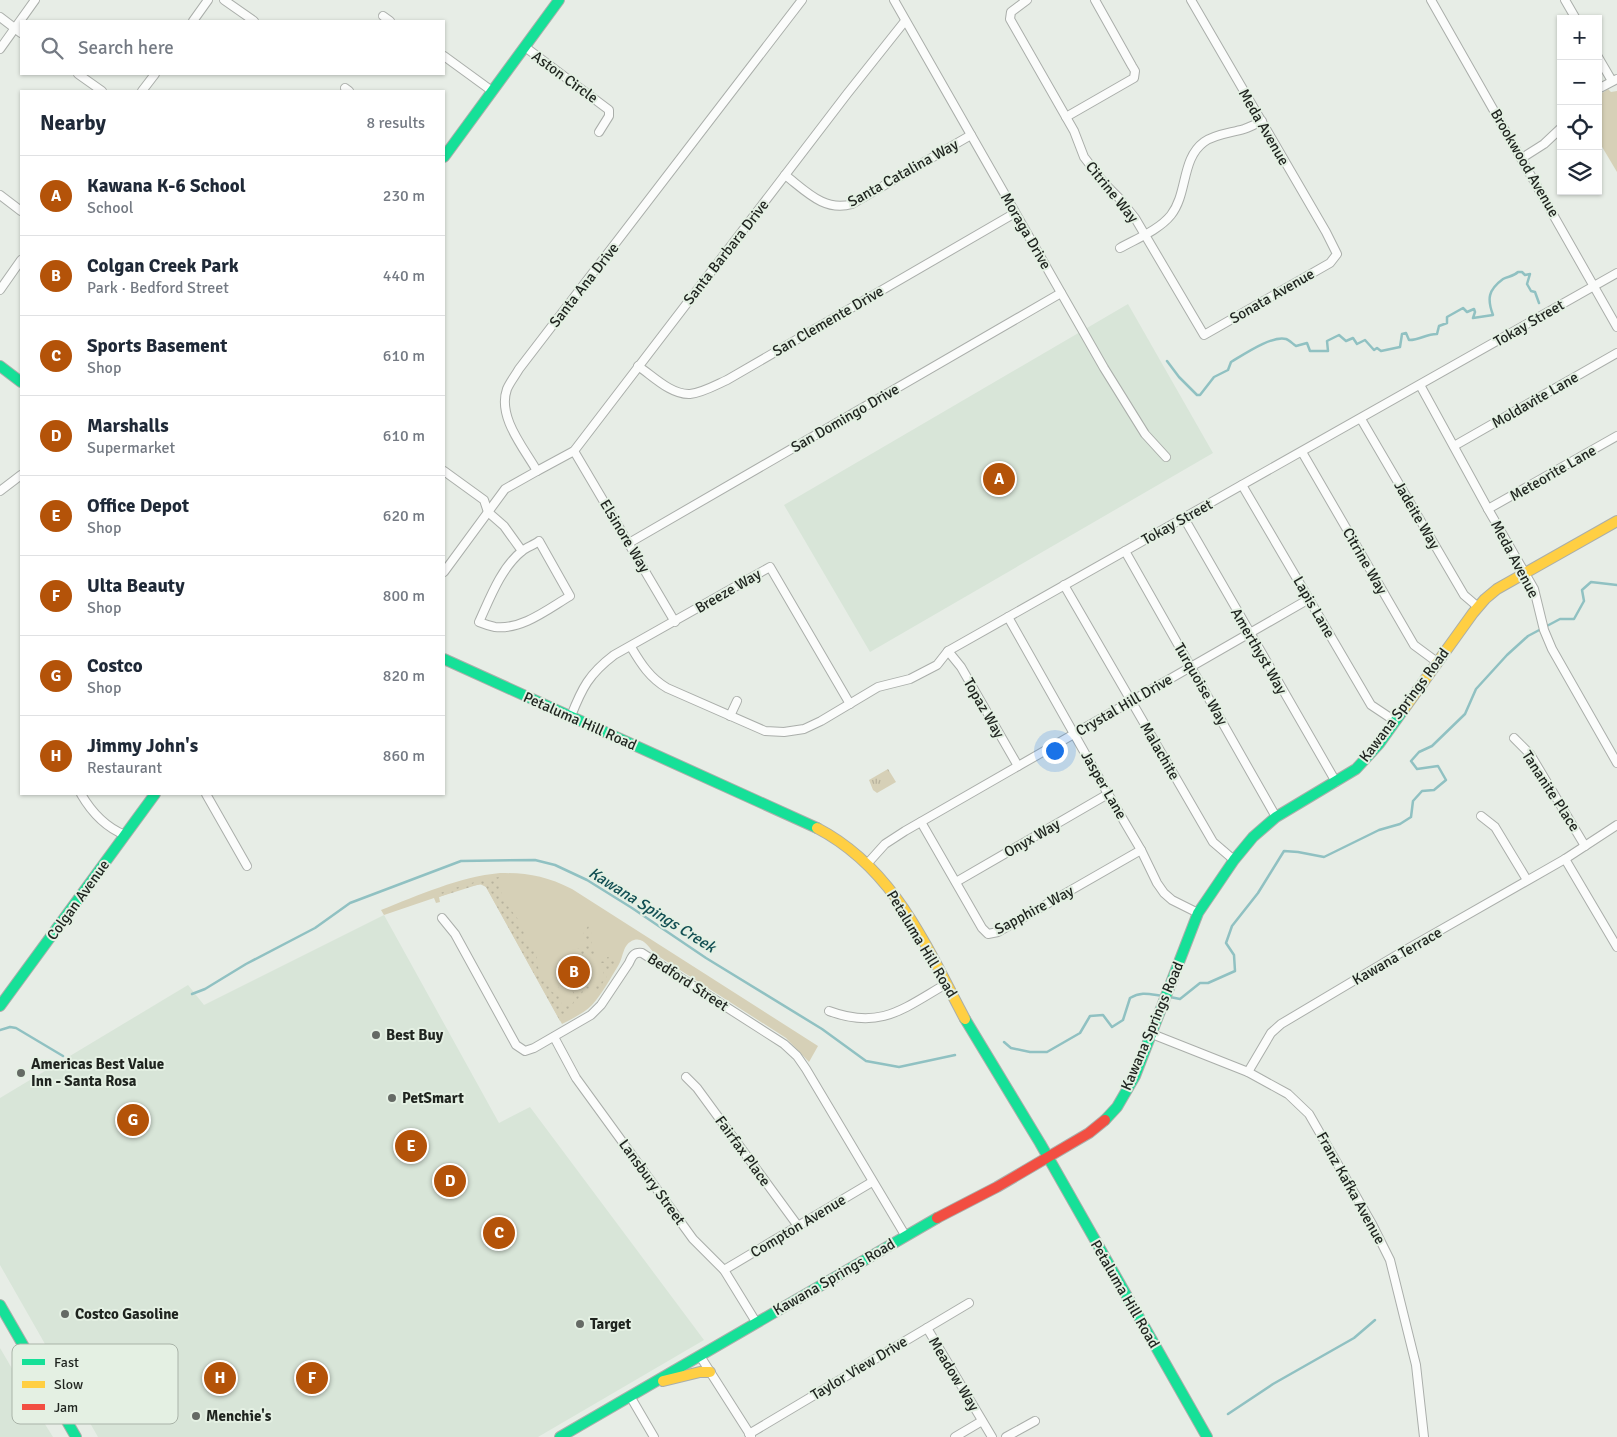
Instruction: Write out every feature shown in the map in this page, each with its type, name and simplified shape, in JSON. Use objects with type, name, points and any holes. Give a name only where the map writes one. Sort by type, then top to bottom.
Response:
[{"type":"street","points":[[24,20],[35,0]]},
{"type":"street","points":[[194,20],[208,0]]},
{"type":"street","points":[[224,0],[253,20]]},
{"type":"street","points":[[445,156],[559,0]]},
{"type":"street","name":"Santa Ana Drive","points":[[537,471],[511,427],[505,408],[507,390],[519,369],[802,0]]},
{"type":"street","name":"Moraga Drive","points":[[894,0],[1137,422],[1154,446],[1166,457]]},
{"type":"street","name":"Citrine Way","points":[[1027,0],[1011,12],[1010,20],[1074,131],[1084,157],[1104,183],[1129,209],[1204,334]]},
{"type":"street","points":[[1066,117],[1134,78],[1135,71],[1096,0]]},
{"type":"street","name":"Meda Avenue","points":[[1191,0],[1326,232],[1336,254]]},
{"type":"street","name":"Brookwood Avenue","points":[[1432,0],[1617,326]]},
{"type":"street","points":[[1565,0],[1574,15]]},
{"type":"street","points":[[383,16],[389,20]]},
{"type":"street","points":[[0,17],[18,30],[0,49]]},
{"type":"street","name":"Santa Barbara Drive","points":[[537,471],[574,451],[905,21]]},
{"type":"street","name":"Aston Circle","points":[[525,47],[609,110],[609,116],[599,132]]},
{"type":"street","points":[[445,57],[492,91]]},
{"type":"street","points":[[1600,60],[1615,80],[1602,87]]},
{"type":"street","points":[[79,75],[101,90]]},
{"type":"street","points":[[143,90],[154,75]]},
{"type":"street","points":[[1120,248],[1155,228],[1171,215],[1183,194],[1188,166],[1192,157],[1203,143],[1213,137],[1247,128],[1262,121]]},
{"type":"street","points":[[1522,158],[1544,144],[1557,132]]},
{"type":"street","name":"Santa Catalina Way","points":[[785,175],[818,200],[830,206],[841,207],[852,204],[971,135]]},
{"type":"street","points":[[0,196],[20,210]]},
{"type":"street","name":"San Clemente Drive","points":[[638,366],[674,391],[690,394],[709,388],[727,380],[1015,213]]},
{"type":"street","name":"Sonata Avenue","points":[[1204,334],[1330,263],[1336,254]]},
{"type":"street","points":[[0,290],[20,261]]},
{"type":"street","name":"Tokay Street","points":[[631,647],[646,672],[656,682],[667,688],[765,731],[784,732],[804,729],[878,687],[910,679],[923,673],[937,665],[948,652],[1008,617],[1617,273]]},
{"type":"street","name":"San Domingo Drive","points":[[629,543],[1061,293]]},
{"type":"street","name":"Moldavite Lane","points":[[1454,446],[1617,353]]},
{"type":"street","points":[[0,366],[20,381]]},
{"type":"street","name":"Meda Avenue","points":[[1420,385],[1534,588],[1548,641],[1617,763]]},
{"type":"street","name":"Jadeite Way","points":[[1361,419],[1464,595],[1478,606]]},
{"type":"street","name":"Meteorite Lane","points":[[1488,509],[1617,436]]},
{"type":"street","name":"Elsinore Way","points":[[574,451],[675,622]]},
{"type":"street","name":"Citrine Way","points":[[1302,452],[1414,645],[1437,662]]},
{"type":"street","points":[[445,571],[505,489],[537,471]]},
{"type":"street","points":[[445,472],[484,500],[488,512],[504,526],[522,551]]},
{"type":"street","points":[[0,491],[20,476]]},
{"type":"street","name":"Lapis Lane","points":[[1242,485],[1371,705],[1395,721]]},
{"type":"street","name":"Amerthyst Way","points":[[1184,518],[1249,634],[1336,782]]},
{"type":"street","name":"Kawana Springs Road","points":[[560,1437],[905,1235],[969,1200],[997,1188],[1096,1128],[1116,1107],[1135,1076],[1198,913],[1234,860],[1253,837],[1276,817],[1356,769],[1379,744],[1478,606],[1497,589],[1617,521]]},
{"type":"street","points":[[540,542],[570,596],[531,619],[513,626],[494,627],[479,622],[495,587],[522,551],[540,542]]},
{"type":"street","name":"Turquoise Way","points":[[1126,551],[1276,817]]},
{"type":"street","name":"Breeze Way","points":[[571,716],[588,680],[600,666],[614,655],[770,567],[850,704]]},
{"type":"street","name":"Malachite","points":[[1064,585],[1213,842],[1234,860]]},
{"type":"street","name":"Crystal Hill Drive","points":[[867,864],[885,844],[921,822],[1309,599]]},
{"type":"street","name":"Jasper Lane","points":[[1008,617],[1150,866],[1157,883],[1172,900],[1198,913]]},
{"type":"street","name":"Topaz Way","points":[[948,652],[961,667],[1018,766]]},
{"type":"street","name":"Petaluma Hill Road","points":[[445,659],[816,827],[841,842],[885,882],[907,912],[946,984],[1048,1158],[1207,1437]]},
{"type":"street","points":[[730,716],[737,700]]},
{"type":"street","name":"Tananite Place","points":[[1514,738],[1530,754],[1586,846]]},
{"type":"street","name":"Onyx Way","points":[[956,882],[1108,794]]},
{"type":"street","points":[[83,795],[102,822],[125,835]]},
{"type":"street","name":"Colgan Avenue","points":[[0,1006],[154,795]]},
{"type":"street","points":[[207,795],[247,866]]},
{"type":"street","points":[[1481,816],[1494,826],[1527,880]]},
{"type":"street","name":"Sapphire Way","points":[[921,822],[982,928],[988,934],[993,934],[1141,850]]},
{"type":"street","name":"Kawana Terrace","points":[[1248,1072],[1271,1033],[1281,1024],[1565,859],[1617,825]]},
{"type":"street","points":[[1565,859],[1617,947]]},
{"type":"street","name":"Bedford Street","points":[[442,918],[455,934],[516,1045],[525,1051],[534,1048],[591,1015],[609,994],[632,955],[637,952],[642,953],[784,1044],[797,1056],[905,1235]]},
{"type":"street","points":[[829,1010],[847,1017],[861,1019],[879,1018],[894,1014],[946,984]]},
{"type":"street","name":"Franz Kafka Avenue","points":[[1152,1034],[1248,1072],[1288,1094],[1309,1114],[1372,1224],[1390,1260],[1416,1365],[1424,1437]]},
{"type":"street","name":"Lansbury Street","points":[[554,1037],[576,1078],[693,1239],[724,1270],[756,1322]]},
{"type":"street","name":"Fairfax Place","points":[[686,1077],[697,1088],[798,1226]]},
{"type":"street","name":"Compton Avenue","points":[[724,1270],[872,1182]]},
{"type":"street","name":"Taylor View Drive","points":[[750,1435],[970,1303]]},
{"type":"street","points":[[0,1305],[22,1344]]},
{"type":"street","name":"Meadow Way","points":[[927,1328],[992,1437]]},
{"type":"street","points":[[700,1356],[750,1435]]},
{"type":"street","points":[[652,1383],[695,1373],[710,1372]]},
{"type":"street","points":[[630,1396],[654,1437]]},
{"type":"street","points":[[1006,1437],[1034,1420]]},
{"type":"street","name":"Meadow Way","points":[[954,1437],[982,1421]]},
{"type":"street","points":[[69,1424],[76,1437]]},
{"type":"shaded area","points":[[1128,304],[1213,453],[870,652],[784,505]]},
{"type":"shaded area","points":[[384,915],[499,1123],[530,1107],[704,1340],[538,1437],[98,1437],[91,1424],[178,1424],[178,1344],[45,1344],[0,1265],[0,1098],[188,985],[204,1005]]},
{"type":"shaded area","points":[[0,1348],[12,1369],[12,1424],[45,1424],[53,1437],[0,1437]]},
{"type":"green space","points":[[1608,89],[1611,92],[1617,91],[1617,172],[1602,147],[1602,93]]},
{"type":"green space","points":[[888,769],[896,782],[877,793],[873,790],[869,780]]},
{"type":"green space","points":[[500,873],[537,876],[572,889],[818,1046],[809,1062],[786,1038],[655,954],[641,940],[634,940],[627,944],[618,966],[592,1005],[562,1024],[483,884],[466,887],[439,897],[440,902],[436,903],[434,898],[384,915],[381,910],[469,878]]},
{"type":"green space","points":[[499,877],[500,889],[505,902],[520,922],[526,939],[536,951],[538,967],[542,976],[552,992],[558,995],[565,1012],[564,1019],[560,1021],[486,887],[480,884],[439,897],[440,893],[447,890]]},
{"type":"green space","points":[[588,926],[592,928],[592,949],[595,950],[595,954],[575,955],[575,951],[585,943],[583,934]]},
{"type":"green space","points":[[604,957],[605,961],[608,960],[607,957],[612,957],[615,964],[598,990],[593,988],[585,989],[574,1008],[567,1011],[564,1005],[569,1003],[572,1005],[574,994],[566,985],[559,989],[554,961],[574,959],[574,962],[560,963],[561,978],[580,985],[591,986],[598,981],[603,973],[605,963],[600,963],[600,958]]},
{"type":"waterway","points":[[1167,361],[1179,377],[1197,395],[1200,395],[1214,377],[1228,370],[1231,362],[1258,346],[1273,340],[1286,339],[1296,346],[1307,343],[1310,351],[1328,351],[1327,341],[1339,335],[1346,341],[1353,338],[1357,344],[1365,340],[1374,350],[1377,348],[1381,351],[1400,347],[1402,334],[1406,333],[1409,340],[1437,334],[1439,326],[1447,323],[1447,317],[1463,308],[1467,312],[1474,309],[1473,318],[1493,315],[1490,295],[1494,287],[1503,279],[1518,272],[1522,272],[1525,275],[1530,274],[1527,284],[1531,291],[1535,292],[1539,303]]},
{"type":"waterway","name":"Kawana Spings Creek","points":[[1170,997],[1180,999],[1200,983],[1208,983],[1235,971],[1234,955],[1226,943],[1232,926],[1258,893],[1284,851],[1324,857],[1379,830],[1400,824],[1411,817],[1413,801],[1422,791],[1434,790],[1446,780],[1438,766],[1417,769],[1411,761],[1419,752],[1432,746],[1465,714],[1476,689],[1507,655],[1528,636],[1560,619],[1574,619],[1584,601],[1582,590],[1591,582],[1617,585]]},
{"type":"waterway","name":"Kawana Spings Creek","points":[[192,994],[205,989],[246,964],[315,928],[350,903],[461,861],[535,860],[555,865],[587,880],[706,958],[822,1029],[866,1061],[899,1067],[955,1055]]},
{"type":"waterway","name":"Kawana Spings Creek","points":[[1004,1042],[1011,1048],[1030,1052],[1047,1052],[1080,1033],[1090,1016],[1103,1015],[1112,1027],[1123,1020],[1130,998],[1142,994],[1162,996]]},
{"type":"waterway","name":"Kawana Spings Creek","points":[[0,1030],[10,1027],[16,1028],[63,1056]]},
{"type":"waterway","points":[[1228,1414],[1273,1384],[1354,1338],[1375,1320]]},
{"type":"traffic: fast","points":[[445,156],[559,0]]},
{"type":"traffic: fast","points":[[0,366],[20,381]]},
{"type":"traffic: fast","points":[[445,659],[817,828]]},
{"type":"traffic: fast","points":[[1105,1120],[1117,1107],[1135,1076],[1198,913],[1234,860],[1253,837],[1276,817],[1356,769],[1379,744],[1404,709]]},
{"type":"traffic: fast","points":[[0,1006],[154,795]]},
{"type":"traffic: fast","points":[[965,1019],[1040,1143],[1207,1437]]},
{"type":"traffic: fast","points":[[560,1437],[937,1218]]},
{"type":"traffic: fast","points":[[0,1305],[22,1344]]},
{"type":"traffic: fast","points":[[69,1424],[76,1437]]},
{"type":"traffic: slow","points":[[1404,709],[1485,599],[1497,589],[1617,521]]},
{"type":"traffic: slow","points":[[817,828],[844,845],[867,864],[887,887],[921,937],[965,1019]]},
{"type":"traffic: slow","points":[[663,1381],[700,1372],[710,1372]]},
{"type":"traffic: jam","points":[[937,1218],[997,1187],[1089,1133],[1105,1120]]},
{"type":"place","name":"Kawana K-6 School","points":[[999,479]]},
{"type":"place","name":"Colgan Creek Park","points":[[574,972]]},
{"type":"place","name":"Best Buy","points":[[376,1035]]},
{"type":"place","name":"Americas Best Value Inn - Santa Rosa","points":[[21,1073]]},
{"type":"place","name":"PetSmart","points":[[392,1098]]},
{"type":"place","name":"Costco","points":[[133,1120]]},
{"type":"place","name":"Office Depot","points":[[411,1146]]},
{"type":"place","name":"Marshalls","points":[[450,1181]]},
{"type":"place","name":"Sports Basement","points":[[499,1233]]},
{"type":"place","name":"Costco Gasoline","points":[[65,1314]]},
{"type":"place","name":"Target","points":[[580,1324]]},
{"type":"place","name":"Jimmy John's","points":[[220,1378]]},
{"type":"place","name":"Ulta Beauty","points":[[312,1378]]},
{"type":"place","name":"Menchie's","points":[[196,1416]]}]
